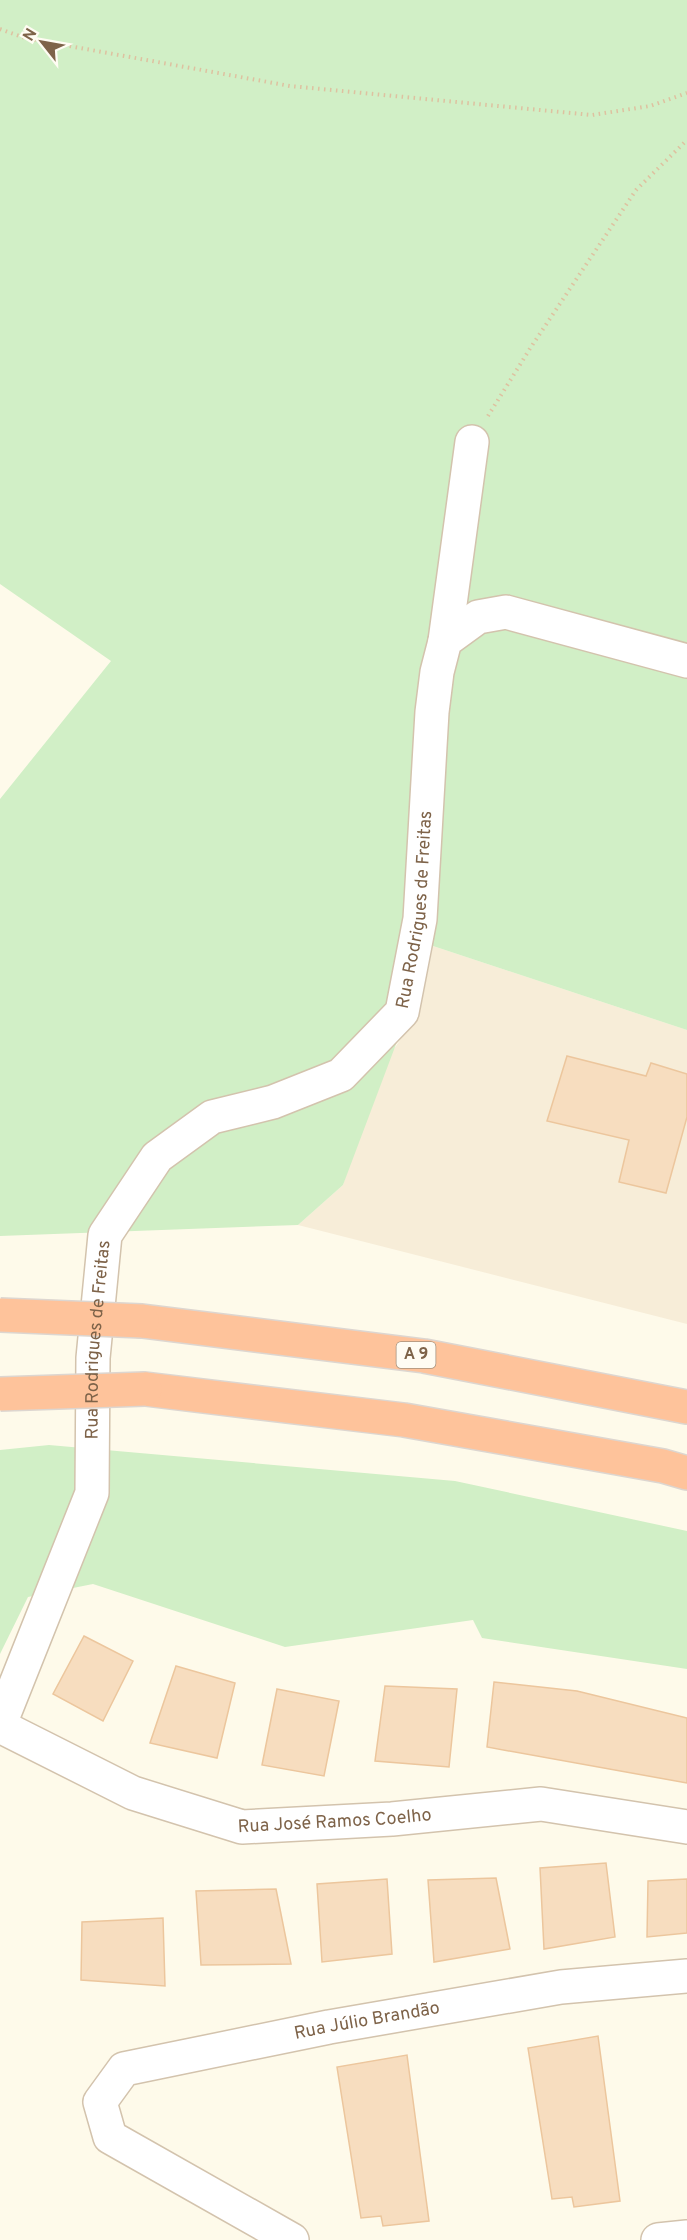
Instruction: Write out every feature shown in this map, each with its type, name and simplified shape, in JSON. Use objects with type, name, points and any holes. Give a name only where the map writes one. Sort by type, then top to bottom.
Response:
[{"type":"highway","name":"A 9","points":[[0,1315],[142,1321],[424,1356],[687,1407]]},
{"type":"highway","points":[[0,1394],[145,1389],[404,1420],[663,1466],[687,1473]]},
{"type":"street","name":"Rua Rodrigues de Freitas","points":[[0,1725],[92,1493],[93,1358],[105,1235],[157,1157],[212,1117],[273,1102],[341,1075],[402,1012],[420,919],[432,712],[437,672],[445,641],[472,442]]},
{"type":"street","points":[[445,641],[478,617],[506,612],[687,661]]},
{"type":"street","name":"Rua José Ramos Coelho","points":[[0,1725],[133,1793],[242,1827],[392,1818],[541,1804],[687,1827]]},
{"type":"street","name":"Rua Júlio Brandão","points":[[292,2240],[110,2137],[100,2102],[124,2069],[329,2027],[561,1987],[687,1976]]},
{"type":"street","points":[[658,2240],[687,2237]]},
{"type":"path","points":[[0,30],[25,38],[290,86],[592,115],[650,106],[687,93]]},
{"type":"path","points":[[472,442],[531,347],[636,190],[687,140]]},
{"type":"shaded area","points":[[433,946],[687,1030],[687,1324],[298,1225],[343,1185],[379,1070],[420,1012]]},
{"type":"green space","points":[[0,0],[687,0],[687,1030],[433,946],[343,1185],[298,1225],[0,1236],[0,799],[111,661],[0,584]]},
{"type":"green space","points":[[49,1445],[455,1481],[687,1531],[687,1669],[482,1638],[473,1620],[285,1647],[93,1584],[28,1597],[0,1654],[0,1450]]},
{"type":"building","points":[[567,1056],[646,1076],[651,1063],[687,1074],[687,1117],[666,1193],[619,1182],[629,1140],[547,1121]]},
{"type":"building","points":[[84,1636],[133,1661],[103,1721],[53,1694]]},
{"type":"building","points":[[176,1666],[235,1683],[217,1758],[150,1743]]},
{"type":"building","points":[[494,1682],[577,1691],[687,1718],[687,1783],[487,1747]]},
{"type":"building","points":[[385,1686],[457,1689],[449,1767],[375,1761]]},
{"type":"building","points":[[277,1689],[339,1701],[324,1776],[262,1765]]},
{"type":"building","points":[[606,1863],[615,1937],[544,1949],[540,1868]]},
{"type":"building","points":[[496,1878],[510,1949],[434,1962],[428,1880]]},
{"type":"building","points":[[387,1879],[392,1954],[322,1962],[317,1884]]},
{"type":"building","points":[[687,1879],[687,1933],[647,1937],[648,1881]]},
{"type":"building","points":[[276,1889],[291,1964],[201,1965],[196,1891]]},
{"type":"building","points":[[163,1918],[165,1986],[81,1980],[82,1922]]},
{"type":"building","points":[[598,2036],[620,2201],[574,2207],[572,2197],[552,2199],[528,2048]]},
{"type":"building","points":[[407,2055],[429,2221],[383,2226],[381,2216],[361,2218],[337,2067]]}]
